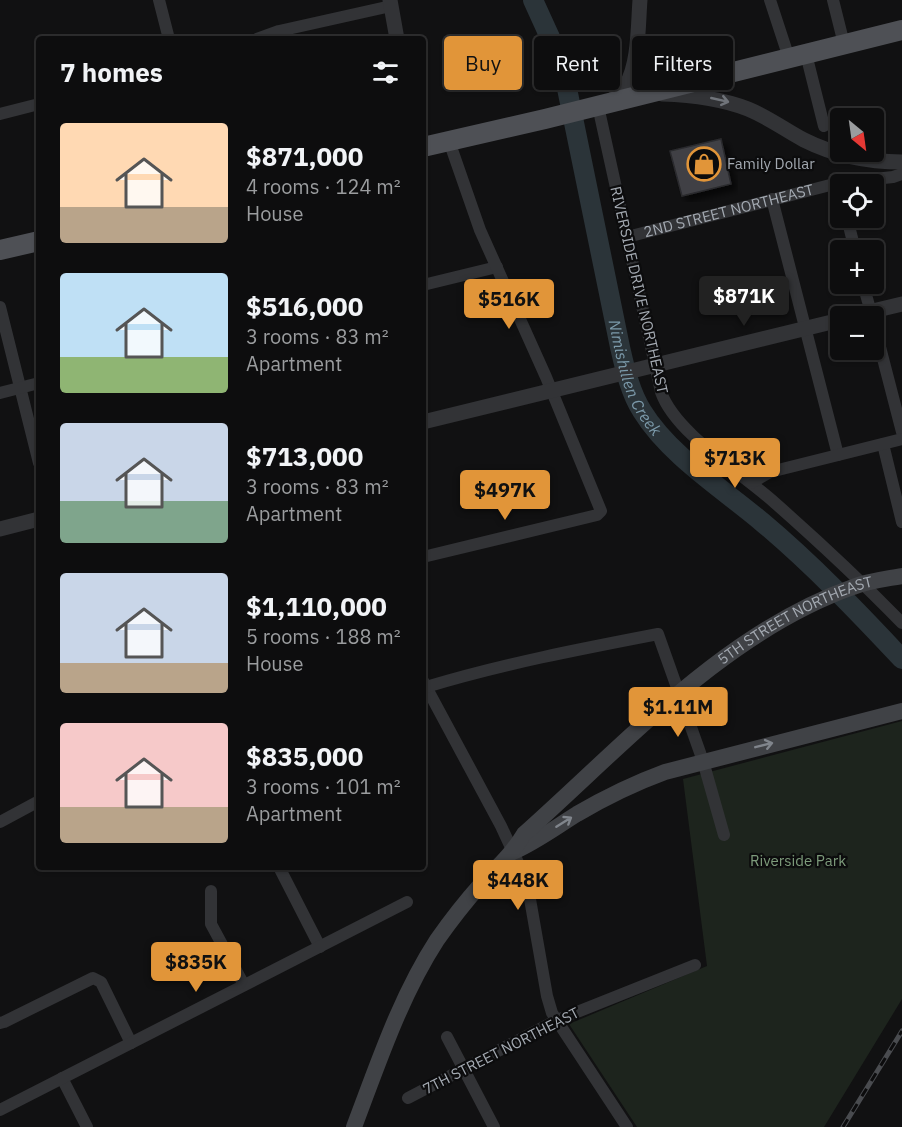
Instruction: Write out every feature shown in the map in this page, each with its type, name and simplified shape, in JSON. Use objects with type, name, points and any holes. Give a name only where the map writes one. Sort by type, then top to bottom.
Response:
[{"type":"main road","points":[[426,146],[902,30]]},
{"type":"main road","points":[[0,250],[36,242]]},
{"type":"main road","name":"5TH STREET NORTHEAST","points":[[513,852],[524,834],[679,695],[734,650],[811,605],[858,585],[902,576]]},
{"type":"main road","points":[[354,1127],[402,1005],[425,960],[469,899],[513,852],[531,844],[575,815],[619,791],[665,772],[902,711]]},
{"type":"street","points":[[159,0],[168,36]]},
{"type":"street","points":[[598,105],[622,90],[630,76],[634,60],[640,0]]},
{"type":"street","points":[[770,0],[797,56],[824,126]]},
{"type":"street","points":[[834,0],[844,45]]},
{"type":"street","points":[[265,36],[391,3],[396,36]]},
{"type":"street","points":[[641,95],[691,96],[725,101],[755,112],[802,139],[831,151],[873,160],[902,162]]},
{"type":"street","points":[[0,114],[36,105]]},
{"type":"street","name":"RIVERSIDE DRIVE NORTHEAST","points":[[598,105],[627,237],[651,367],[664,399],[676,420],[751,483],[858,585],[902,623]]},
{"type":"street","points":[[426,556],[600,513],[551,391],[480,230],[449,141]]},
{"type":"street","name":"2ND STREET NORTHEAST","points":[[884,178],[902,174]]},
{"type":"street","name":"2ND STREET NORTHEAST","points":[[627,237],[772,199],[830,188]]},
{"type":"street","points":[[772,199],[838,455]]},
{"type":"street","points":[[426,284],[497,267]]},
{"type":"street","points":[[884,311],[902,304]]},
{"type":"street","points":[[0,307],[36,450]]},
{"type":"street","points":[[426,421],[830,322]]},
{"type":"street","points":[[883,360],[902,432]]},
{"type":"street","points":[[0,393],[36,384]]},
{"type":"street","points":[[751,483],[770,472],[902,439]]},
{"type":"street","points":[[883,444],[902,522]]},
{"type":"street","points":[[0,529],[36,520]]},
{"type":"street","points":[[426,684],[546,656],[658,634],[702,761],[724,835]]},
{"type":"street","points":[[426,686],[513,852],[530,890],[547,996],[557,1020],[627,1127]]},
{"type":"street","points":[[0,822],[36,803]]},
{"type":"street","points":[[281,870],[320,947]]},
{"type":"street","points":[[211,891],[211,924],[244,985]]},
{"type":"street","points":[[0,1110],[406,902]]},
{"type":"street","name":"7TH STREET NORTHEAST","points":[[408,1098],[557,1020],[695,965]]},
{"type":"street","points":[[0,1023],[93,978],[101,982],[131,1043]]},
{"type":"street","points":[[447,1037],[494,1127]]},
{"type":"street","points":[[62,1078],[87,1127]]},
{"type":"green space","name":"Riverside Park","points":[[902,721],[902,999],[824,1127],[637,1127],[569,1024],[707,966],[683,779]]},
{"type":"building","points":[[721,139],[731,184],[682,196],[670,151]]},
{"type":"waterway","name":"Nimishillen Creek","points":[[533,0],[563,69],[620,347],[628,380],[638,404],[653,427],[682,457],[799,555],[902,659]]},
{"type":"railway","points":[[843,1127],[902,1031]]},
{"type":"place","name":"Family Dollar","points":[[704,164]]}]
